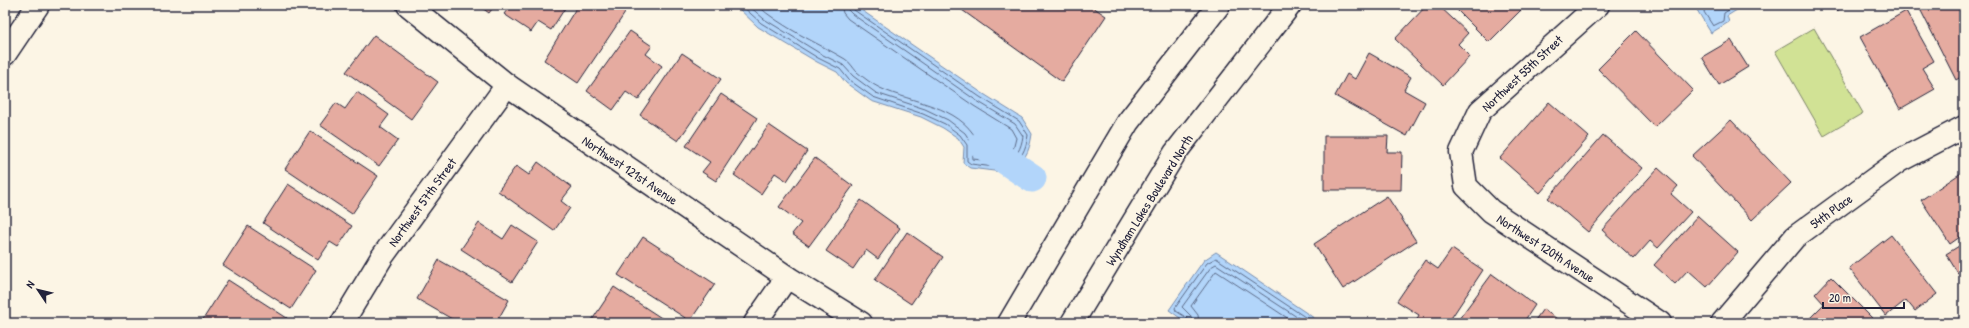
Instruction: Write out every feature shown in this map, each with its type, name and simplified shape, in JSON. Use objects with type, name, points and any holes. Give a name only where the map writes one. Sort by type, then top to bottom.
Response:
[{"type":"main road","points":[[5,54],[38,5]]},
{"type":"main road","name":"Northwest 121st Avenue","points":[[408,5],[507,85],[787,277],[860,323]]},
{"type":"main road","points":[[1009,323],[1128,122],[1218,5]]},
{"type":"main road","name":"Wyndham Lakes Boulevard North","points":[[1072,323],[1175,153],[1290,5]]},
{"type":"main road","name":"Northwest 55th Street","points":[[1460,152],[1480,111],[1598,5]]},
{"type":"main road","name":"Northwest 57th Street","points":[[342,323],[382,258],[507,85]]},
{"type":"main road","name":"54th Place","points":[[1722,323],[1795,237],[1900,161],[1964,127]]},
{"type":"main road","name":"Northwest 120th Avenue","points":[[1460,152],[1466,186],[1491,211],[1660,323]]},
{"type":"main road","points":[[756,323],[787,277]]},
{"type":"green space","points":[[1814,28],[1863,113],[1824,136],[1775,51]]},
{"type":"water","points":[[735,5],[854,5],[982,93],[1022,118],[1032,134],[1026,156],[1010,173],[970,168],[963,163],[964,147],[958,138],[943,128],[921,117],[871,101],[846,83],[837,72],[817,62],[758,27]]},
{"type":"water","points":[[1705,5],[1745,5],[1727,16],[1729,22],[1711,33],[1697,10]]},
{"type":"water","points":[[1216,252],[1321,323],[1187,323],[1169,310],[1204,260]]},
{"type":"building","points":[[478,5],[495,5],[489,13]]},
{"type":"building","points":[[511,5],[567,5],[551,30],[538,22],[531,32],[504,14]]},
{"type":"building","points":[[578,5],[613,5],[625,13],[578,83],[544,60]]},
{"type":"building","points":[[955,5],[1090,5],[1106,16],[1062,82]]},
{"type":"building","points":[[1427,5],[1438,5],[1468,33],[1458,44],[1470,56],[1443,85],[1395,39]]},
{"type":"building","points":[[1452,5],[1526,5],[1489,42]]},
{"type":"building","points":[[1833,5],[1846,5],[1837,11]]},
{"type":"building","points":[[1918,5],[1964,5],[1964,75],[1956,80]]},
{"type":"building","points":[[1906,11],[1934,61],[1922,68],[1935,89],[1900,109],[1860,37]]},
{"type":"building","points":[[630,31],[652,46],[646,54],[662,66],[638,100],[626,92],[613,110],[587,91]]},
{"type":"building","points":[[1636,31],[1693,90],[1655,127],[1598,69]]},
{"type":"building","points":[[374,35],[438,82],[411,119],[346,72]]},
{"type":"building","points":[[1731,40],[1748,67],[1719,85],[1702,57]]},
{"type":"building","points":[[682,53],[721,79],[678,141],[640,115]]},
{"type":"building","points":[[1369,53],[1411,77],[1404,90],[1425,102],[1407,136],[1335,96],[1347,74],[1355,79]]},
{"type":"building","points":[[357,92],[389,115],[380,127],[398,140],[379,166],[320,125],[336,103],[345,109]]},
{"type":"building","points":[[721,94],[757,118],[716,181],[702,172],[710,162],[686,146]]},
{"type":"building","points":[[1549,102],[1589,137],[1540,193],[1500,158]]},
{"type":"building","points":[[1731,120],[1791,183],[1752,220],[1692,156]]},
{"type":"building","points":[[769,125],[807,151],[787,181],[775,173],[761,194],[734,175]]},
{"type":"building","points":[[310,131],[378,176],[352,214],[285,169]]},
{"type":"building","points":[[1603,135],[1642,168],[1588,232],[1548,198]]},
{"type":"building","points":[[1324,136],[1388,136],[1387,152],[1402,152],[1401,190],[1324,190]]},
{"type":"building","points":[[815,158],[853,186],[809,246],[792,234],[801,223],[779,207]]},
{"type":"building","points":[[538,162],[572,187],[561,201],[570,208],[554,231],[498,191],[516,166],[529,175]]},
{"type":"building","points":[[1658,168],[1678,186],[1671,194],[1691,212],[1658,248],[1650,241],[1634,259],[1602,230]]},
{"type":"building","points":[[1964,171],[1964,234],[1950,244],[1921,200]]},
{"type":"building","points":[[288,184],[352,226],[338,247],[330,242],[318,260],[263,223]]},
{"type":"building","points":[[1387,196],[1416,241],[1343,289],[1314,244]]},
{"type":"building","points":[[861,200],[900,228],[878,259],[866,250],[853,269],[826,251]]},
{"type":"building","points":[[1698,216],[1738,252],[1707,287],[1688,270],[1675,284],[1654,265]]},
{"type":"building","points":[[479,223],[503,239],[512,225],[538,242],[512,282],[461,249]]},
{"type":"building","points":[[248,226],[316,270],[291,309],[223,265]]},
{"type":"building","points":[[907,232],[943,257],[911,304],[875,280]]},
{"type":"building","points":[[1891,235],[1937,294],[1915,311],[1906,300],[1886,316],[1849,268]]},
{"type":"building","points":[[643,237],[715,284],[690,321],[618,275]]},
{"type":"building","points":[[1964,243],[1964,283],[1946,254]]},
{"type":"building","points":[[1452,249],[1483,270],[1448,323],[1415,323],[1419,315],[1397,301],[1425,260],[1438,269]]},
{"type":"building","points":[[439,260],[509,300],[496,323],[459,323],[417,299]]},
{"type":"building","points":[[1492,274],[1535,305],[1523,323],[1456,323]]},
{"type":"building","points":[[1831,277],[1877,323],[1805,323],[1824,304],[1815,294]]},
{"type":"building","points":[[228,280],[287,318],[284,323],[206,323],[202,321]]},
{"type":"building","points":[[614,287],[669,323],[590,323]]},
{"type":"building","points":[[1543,309],[1563,323],[1533,323]]},
{"type":"waterway","points":[[983,145],[1032,178]]}]
